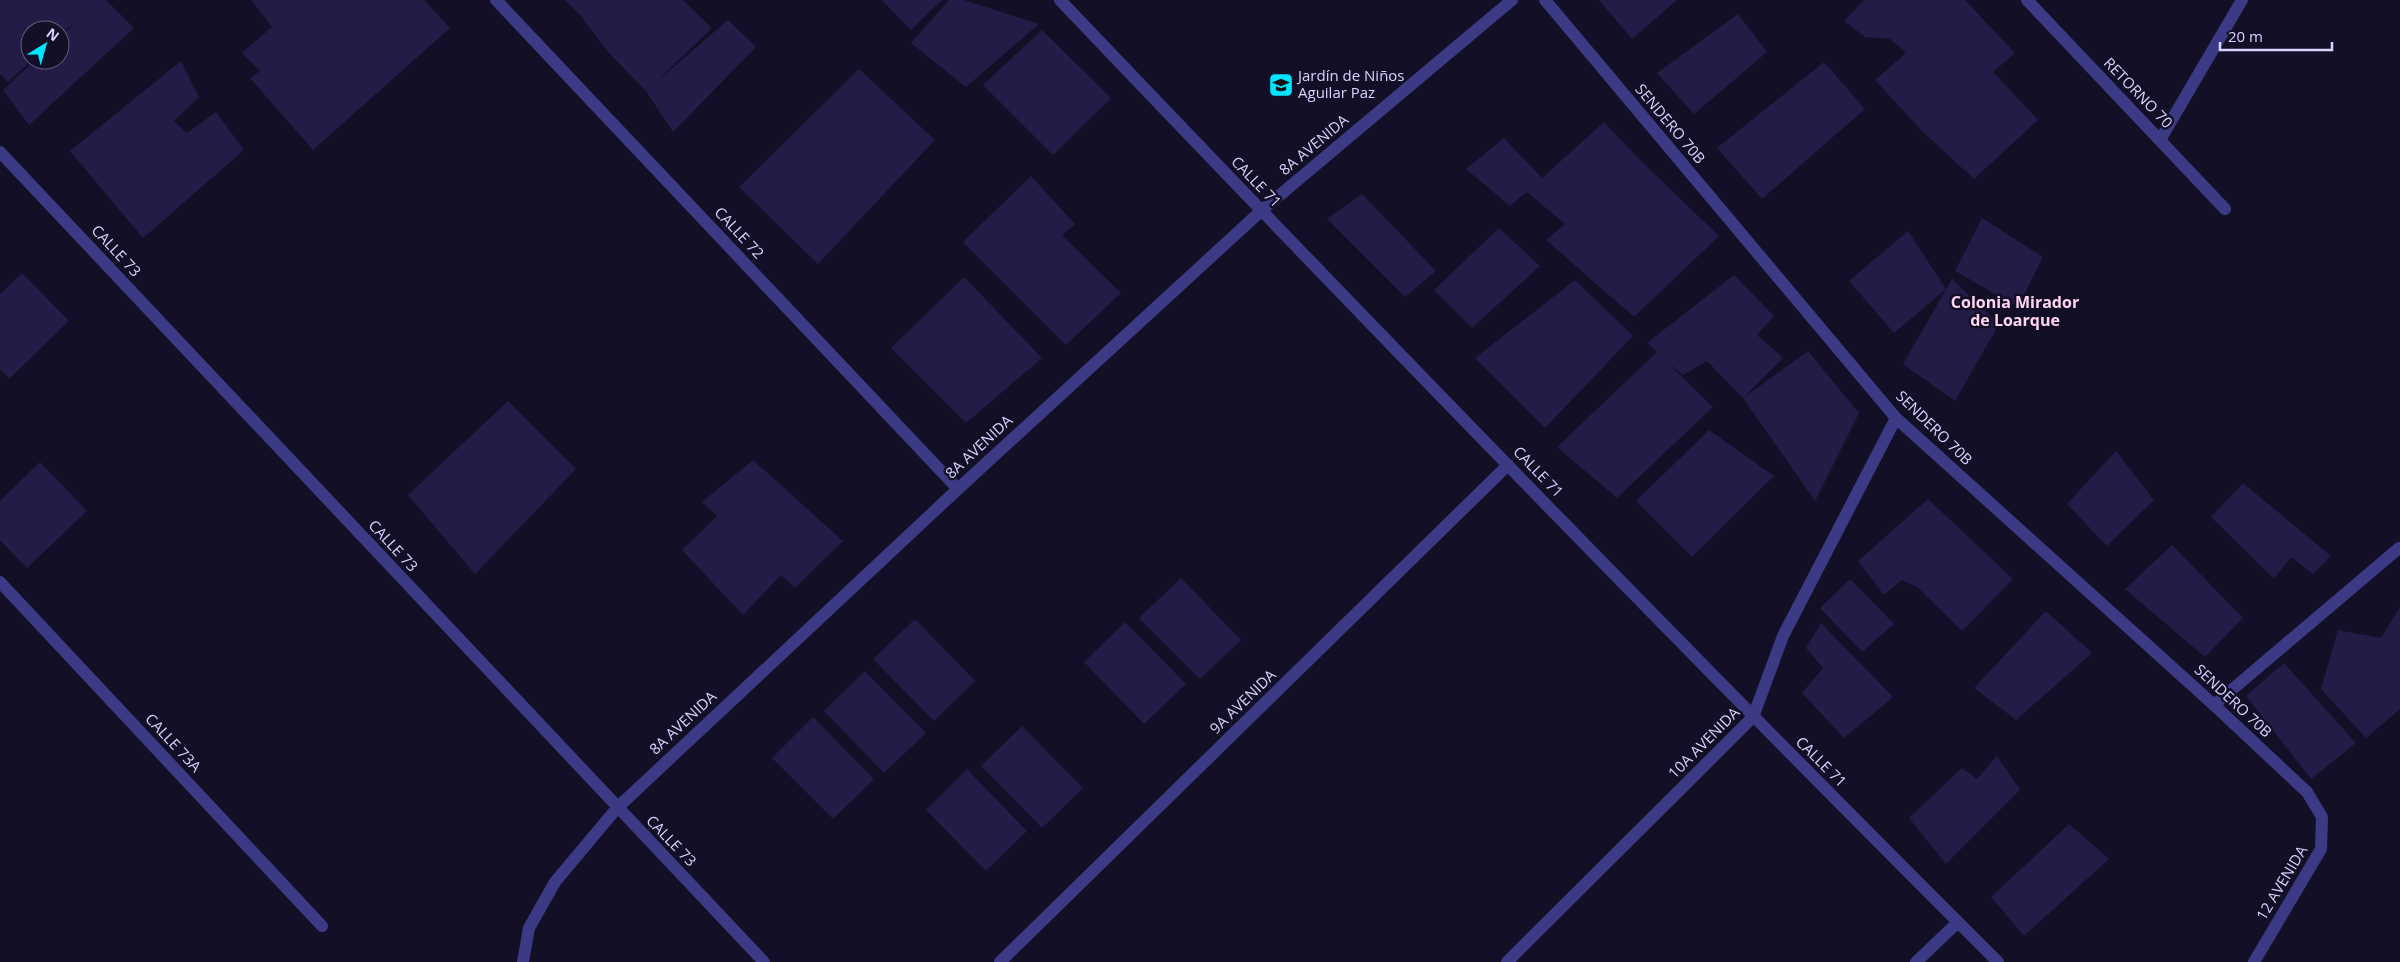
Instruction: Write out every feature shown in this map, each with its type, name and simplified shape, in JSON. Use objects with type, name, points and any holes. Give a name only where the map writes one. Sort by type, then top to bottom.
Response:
[{"type":"street","name":"CALLE 72","points":[[496,0],[958,489]]},
{"type":"street","name":"CALLE 71","points":[[1060,0],[1261,211],[1753,717],[1998,962]]},
{"type":"street","name":"8A AVENIDA","points":[[523,962],[529,928],[555,882],[617,808],[958,489],[1261,211],[1512,0]]},
{"type":"street","name":"SENDERO 70B","points":[[1545,0],[1896,418],[2214,705],[2307,792],[2322,817]]},
{"type":"street","name":"RETORNO 70","points":[[2027,0],[2225,209]]},
{"type":"street","points":[[2160,140],[2242,0]]},
{"type":"street","name":"CALLE 73","points":[[0,152],[764,962]]},
{"type":"street","name":"10A AVENIDA","points":[[1507,962],[1753,717],[1782,636],[1896,418]]},
{"type":"street","name":"9A AVENIDA","points":[[1000,962],[1508,465]]},
{"type":"street","points":[[2214,705],[2399,548]]},
{"type":"street","name":"CALLE 73A","points":[[0,582],[322,926]]},
{"type":"street","name":"12 AVENIDA","points":[[2254,962],[2322,849],[2322,817]]},
{"type":"street","points":[[1916,962],[1958,922]]},
{"type":"building","points":[[0,0],[106,0],[134,28],[29,125],[3,90],[24,70],[70,70],[70,27],[82,16],[70,26],[70,20],[20,20],[21,70],[8,82],[0,74]]},
{"type":"building","points":[[251,0],[424,0],[450,28],[313,150],[250,78],[260,71],[242,53],[272,27]]},
{"type":"building","points":[[565,0],[683,0],[712,28],[654,84],[728,20],[756,47],[673,132],[646,91],[609,53],[580,15]]},
{"type":"building","points":[[882,0],[942,0],[911,30]]},
{"type":"building","points":[[949,0],[964,0],[1039,24],[966,87],[911,43]]},
{"type":"building","points":[[1599,0],[1677,0],[1632,39]]},
{"type":"building","points":[[1864,0],[1965,0],[2015,53],[1993,72],[2038,120],[1974,179],[1922,131],[1875,80],[1906,53],[1890,39],[1865,37],[1844,21]]},
{"type":"building","points":[[1738,14],[1767,52],[1694,114],[1657,73]]},
{"type":"building","points":[[1042,30],[1111,98],[1053,155],[983,85]]},
{"type":"building","points":[[181,61],[199,97],[174,121],[187,133],[216,112],[244,150],[143,238],[70,151]]},
{"type":"building","points":[[1824,62],[1865,109],[1762,199],[1717,148]]},
{"type":"building","points":[[859,69],[935,140],[818,264],[739,187]]},
{"type":"building","points":[[1604,122],[1641,161],[1719,236],[1634,317],[1546,240],[1565,224],[1527,192],[1510,206],[1466,169],[1504,138],[1542,178]]},
{"type":"building","points":[[1031,176],[1075,224],[1062,235],[1121,293],[1066,345],[963,242]]},
{"type":"building","points":[[1362,194],[1436,271],[1405,297],[1327,219]]},
{"type":"building","points":[[1982,218],[2043,257],[2018,307],[1955,271]]},
{"type":"building","points":[[1499,228],[1540,266],[1472,328],[1434,290]]},
{"type":"building","points":[[1908,231],[1946,289],[1894,333],[1849,281]]},
{"type":"building","points":[[22,273],[69,321],[9,379],[0,369],[0,294]]},
{"type":"building","points":[[1734,275],[1774,316],[1757,335],[1783,358],[1743,398],[1707,361],[1683,375],[1667,362],[1713,407],[1617,498],[1557,447],[1657,352],[1647,343]]},
{"type":"building","points":[[964,277],[1042,358],[966,423],[891,348]]},
{"type":"building","points":[[1952,279],[1999,324],[1955,401],[1903,364]]},
{"type":"building","points":[[1575,280],[1633,336],[1545,428],[1475,358]]},
{"type":"building","points":[[1808,351],[1859,413],[1815,501],[1743,398]]},
{"type":"building","points":[[508,401],[576,469],[475,574],[408,495]]},
{"type":"building","points":[[1709,430],[1774,476],[1692,557],[1636,501]]},
{"type":"building","points":[[2116,451],[2154,500],[2107,546],[2067,504]]},
{"type":"building","points":[[753,460],[843,541],[795,588],[781,575],[743,615],[682,550],[717,516],[702,502]]},
{"type":"building","points":[[40,462],[87,511],[27,568],[0,540],[0,501]]},
{"type":"building","points":[[2243,483],[2331,556],[2313,574],[2291,557],[2274,579],[2211,517]]},
{"type":"building","points":[[1928,499],[2013,579],[1962,631],[1917,587],[1902,580],[1884,595],[1858,561]]},
{"type":"building","points":[[2172,545],[2243,618],[2205,657],[2125,589]]},
{"type":"building","points":[[1181,578],[1241,640],[1200,679],[1139,618]]},
{"type":"building","points":[[1850,579],[1894,624],[1862,652],[1820,608]]},
{"type":"building","points":[[2400,607],[2400,709],[2366,738],[2321,689],[2338,630],[2381,638]]},
{"type":"building","points":[[2046,611],[2092,653],[2016,720],[1974,688]]},
{"type":"building","points":[[915,619],[975,681],[934,721],[873,659]]},
{"type":"building","points":[[1125,622],[1186,684],[1144,724],[1084,662]]},
{"type":"building","points":[[1821,623],[1893,697],[1844,738],[1802,693],[1823,668],[1806,648]]},
{"type":"building","points":[[2284,663],[2356,743],[2311,779],[2246,696]]},
{"type":"building","points":[[865,671],[926,733],[884,773],[824,711]]},
{"type":"building","points":[[813,717],[874,779],[833,819],[772,758]]},
{"type":"building","points":[[1022,726],[1083,788],[1042,828],[981,766]]},
{"type":"building","points":[[1997,756],[2020,790],[1946,864],[1909,818],[1962,768],[1977,779]]},
{"type":"building","points":[[967,769],[1027,831],[986,871],[926,810]]},
{"type":"building","points":[[2069,824],[2109,859],[2024,936],[1991,897]]},
{"type":"place","name":"Jardín de Niños Aguilar Paz","points":[[1281,85]]},
{"type":"district","name":"Colonia Mirador de Loarque","points":[[2015,311]]}]
